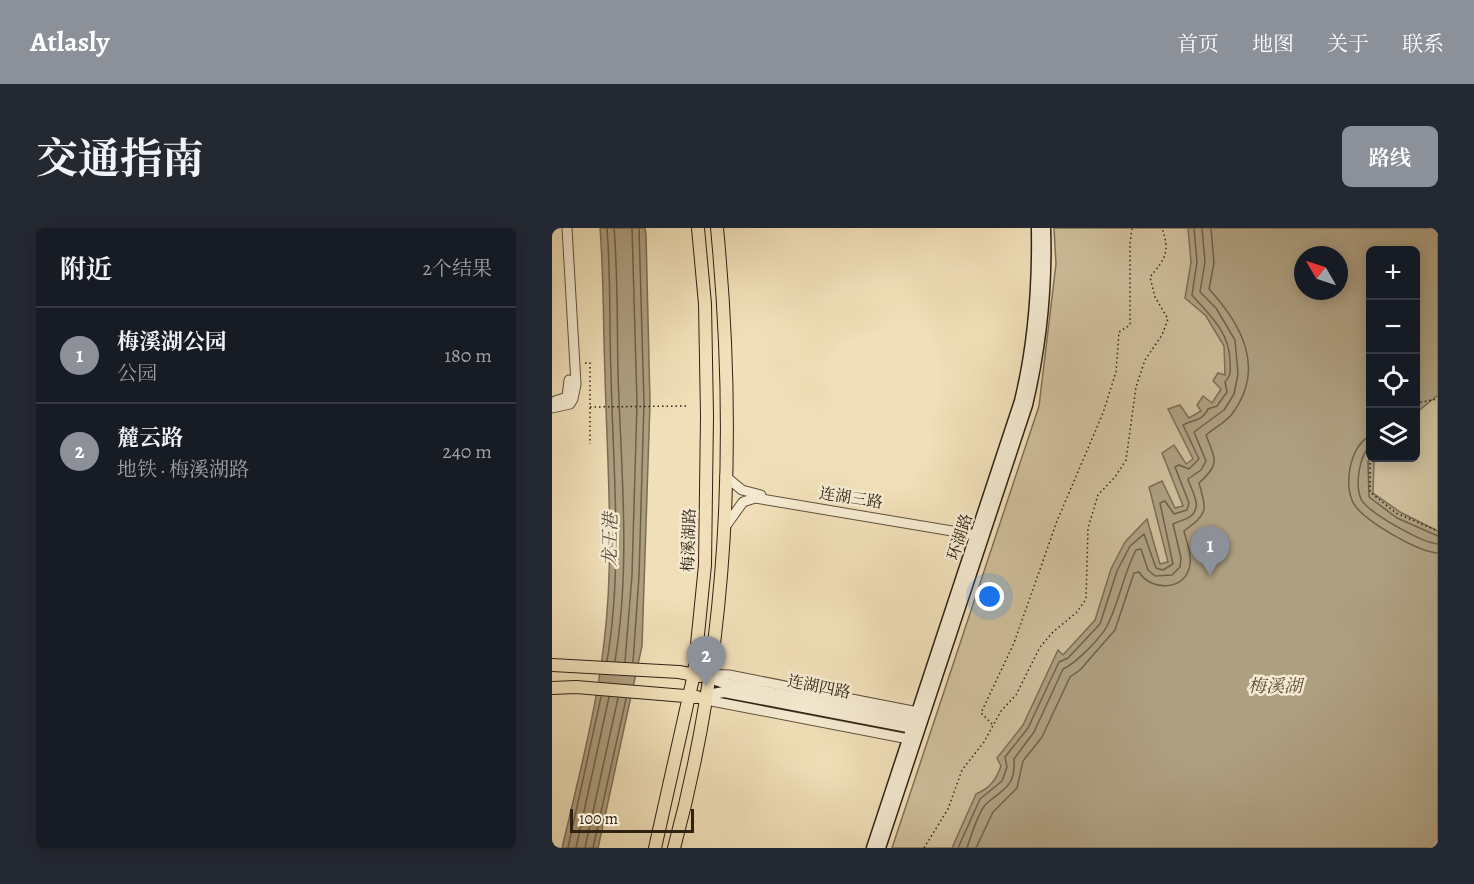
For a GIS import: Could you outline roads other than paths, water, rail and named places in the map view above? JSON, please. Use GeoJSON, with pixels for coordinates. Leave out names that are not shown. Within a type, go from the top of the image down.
{"type":"FeatureCollection","features":[{"type":"Feature","properties":{"kind":"main road","name":"梅溪湖路"},"geometry":{"type":"LineString","coordinates":[[655,848],[690,698],[705,565],[708,466],[705,304],[698,228]]}},
{"type":"Feature","properties":{"kind":"main road"},"geometry":{"type":"LineString","coordinates":[[674,848],[706,697],[720,612],[725,527],[725,476],[723,304],[717,228]]}},
{"type":"Feature","properties":{"kind":"main road","name":"环湖路"},"geometry":{"type":"LineString","coordinates":[[981,533],[1027,367],[1036,299],[1037,228]]}},
{"type":"Feature","properties":{"kind":"main road","name":"环湖路"},"geometry":{"type":"LineString","coordinates":[[872,848],[917,725],[981,533],[1027,405],[1037,359],[1043,302],[1045,228]]}},
{"type":"Feature","properties":{"kind":"main road"},"geometry":{"type":"LineString","coordinates":[[552,665],[581,665],[710,676]]}},
{"type":"Feature","properties":{"kind":"main road","name":"连湖四路"},"geometry":{"type":"LineString","coordinates":[[710,676],[917,725]]}},
{"type":"Feature","properties":{"kind":"main road"},"geometry":{"type":"LineString","coordinates":[[773,683],[786,695]]}},
{"type":"Feature","properties":{"kind":"main road"},"geometry":{"type":"LineString","coordinates":[[552,688],[576,687],[690,698],[706,697]]}},
{"type":"Feature","properties":{"kind":"main road","name":"连湖四路"},"geometry":{"type":"LineString","coordinates":[[706,697],[724,692],[917,725]]}},
{"type":"Feature","properties":{"kind":"main road"},"geometry":{"type":"LineString","coordinates":[[830,722],[843,714]]}},
{"type":"Feature","properties":{"kind":"main road","name":"环湖路"},"geometry":{"type":"LineString","coordinates":[[880,848],[917,725]]}},
{"type":"Feature","properties":{"kind":"street"},"geometry":{"type":"LineString","coordinates":[[557,404],[568,394],[569,377],[561,228]]}},
{"type":"Feature","properties":{"kind":"street"},"geometry":{"type":"LineString","coordinates":[[557,404],[572,402],[576,384],[567,228]]}},
{"type":"Feature","properties":{"kind":"street","name":"连湖三路"},"geometry":{"type":"LineString","coordinates":[[725,476],[738,487],[755,494],[981,533]]}},
{"type":"Feature","properties":{"kind":"street","name":"连湖三路"},"geometry":{"type":"LineString","coordinates":[[725,527],[743,502],[754,498],[981,533]]}},
{"type":"Feature","properties":{"kind":"street"},"geometry":{"type":"LineString","coordinates":[[710,676],[773,683],[917,725]]}},
{"type":"Feature","properties":{"kind":"street"},"geometry":{"type":"LineString","coordinates":[[706,697],[830,722],[917,725]]}},
{"type":"Feature","properties":{"kind":"water","name":"龙王港"},"geometry":{"type":"Polygon","coordinates":[[[600,228],[645,228],[646,235],[650,403],[642,646],[598,848],[562,848],[596,695],[607,609],[610,542],[600,228]]]}},
{"type":"Feature","properties":{"kind":"water","name":"梅溪湖"},"geometry":{"type":"Polygon","coordinates":[[[1188,228],[1438,228],[1438,395],[1420,410],[1420,246],[1366,246],[1366,462],[1374,462],[1373,493],[1400,512],[1438,531],[1438,848],[952,848],[976,794],[989,786],[997,775],[1001,766],[997,758],[1023,725],[1058,650],[1063,655],[1095,620],[1111,569],[1125,542],[1147,519],[1160,564],[1168,562],[1149,487],[1162,481],[1175,508],[1183,506],[1162,453],[1174,445],[1186,464],[1193,459],[1168,409],[1180,405],[1189,418],[1201,411],[1197,405],[1203,396],[1212,403],[1221,389],[1213,381],[1218,373],[1225,375],[1224,346],[1206,316],[1185,298],[1191,262],[1188,228]]]}},
{"type":"Feature","properties":{"kind":"place","name":"梅溪湖公园"},"geometry":{"type":"Point","coordinates":[1210,576]}},
{"type":"Feature","properties":{"kind":"place","name":"麓云路"},"geometry":{"type":"Point","coordinates":[706,686]}}]}
